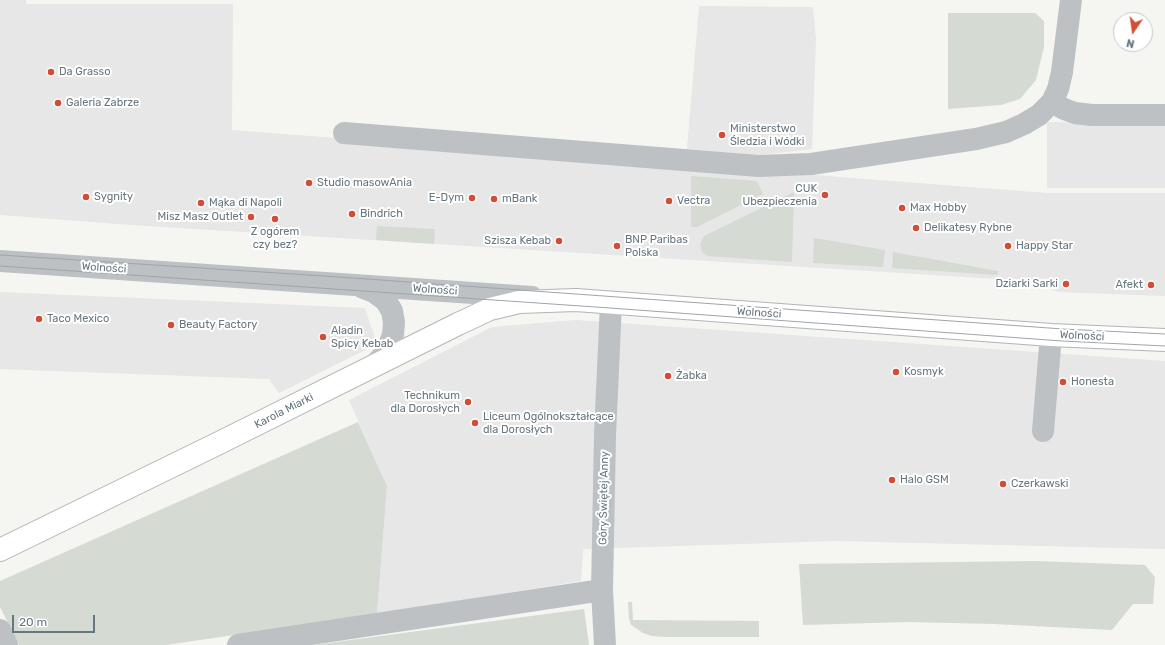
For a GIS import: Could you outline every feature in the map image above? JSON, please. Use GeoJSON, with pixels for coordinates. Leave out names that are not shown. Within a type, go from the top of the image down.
{"type":"FeatureCollection","features":[{"type":"Feature","properties":{"kind":"main road","name":"Wolności"},"geometry":{"type":"LineString","coordinates":[[576,300],[1051,334],[1165,340]]}},
{"type":"Feature","properties":{"kind":"main road","name":"Karola Miarki"},"geometry":{"type":"LineString","coordinates":[[0,550],[490,309],[519,302],[576,300]]}},
{"type":"Feature","properties":{"kind":"street"},"geometry":{"type":"LineString","coordinates":[[344,133],[759,166],[811,164],[984,138],[1006,132],[1024,124],[1039,115],[1052,102],[1058,89],[1062,72],[1071,0]]}},
{"type":"Feature","properties":{"kind":"street"},"geometry":{"type":"LineString","coordinates":[[1052,102],[1075,113],[1092,115],[1165,115]]}},
{"type":"Feature","properties":{"kind":"street","name":"Wolności"},"geometry":{"type":"LineString","coordinates":[[0,261],[576,300]]}},
{"type":"Feature","properties":{"kind":"street","name":"Wolności"},"geometry":{"type":"LineString","coordinates":[[352,284],[374,292],[386,301],[392,312],[394,322],[393,335],[388,348],[373,366]]}},
{"type":"Feature","properties":{"kind":"street","name":"Góry Świętej Anny"},"geometry":{"type":"LineString","coordinates":[[605,645],[602,590],[605,435],[611,303]]}},
{"type":"Feature","properties":{"kind":"street"},"geometry":{"type":"LineString","coordinates":[[1043,431],[1051,334]]}},
{"type":"Feature","properties":{"kind":"street"},"geometry":{"type":"LineString","coordinates":[[238,645],[602,590]]}},
{"type":"Feature","properties":{"kind":"street"},"geometry":{"type":"LineString","coordinates":[[0,630],[7,645]]}},
{"type":"Feature","properties":{"kind":"shaded area"},"geometry":{"type":"Polygon","coordinates":[[[0,0],[26,0],[26,4],[233,4],[232,130],[1047,193],[1165,193],[1165,296],[1059,292],[1029,281],[131,225],[0,215],[0,0]]]}},
{"type":"Feature","properties":{"kind":"shaded area"},"geometry":{"type":"Polygon","coordinates":[[[699,6],[813,7],[816,39],[812,149],[760,155],[687,149],[699,6]]]}},
{"type":"Feature","properties":{"kind":"shaded area"},"geometry":{"type":"Polygon","coordinates":[[[948,13],[1035,13],[1044,21],[1044,47],[1036,80],[1020,99],[1001,105],[948,109],[948,13]]]}},
{"type":"Feature","properties":{"kind":"shaded area"},"geometry":{"type":"Polygon","coordinates":[[[1047,122],[1165,123],[1165,188],[1047,188],[1047,122]]]}},
{"type":"Feature","properties":{"kind":"shaded area"},"geometry":{"type":"Polygon","coordinates":[[[691,176],[757,181],[763,194],[697,227],[691,227],[691,176]]]}},
{"type":"Feature","properties":{"kind":"shaded area"},"geometry":{"type":"Polygon","coordinates":[[[794,192],[792,262],[708,256],[702,252],[700,244],[704,236],[794,192]]]}},
{"type":"Feature","properties":{"kind":"shaded area"},"geometry":{"type":"Polygon","coordinates":[[[377,226],[435,229],[434,244],[376,240],[377,226]]]}},
{"type":"Feature","properties":{"kind":"shaded area"},"geometry":{"type":"Polygon","coordinates":[[[814,238],[885,250],[883,267],[813,263],[814,238]]]}},
{"type":"Feature","properties":{"kind":"shaded area"},"geometry":{"type":"Polygon","coordinates":[[[893,252],[998,271],[998,275],[892,268],[893,252]]]}},
{"type":"Feature","properties":{"kind":"shaded area"},"geometry":{"type":"Polygon","coordinates":[[[0,292],[365,308],[377,344],[279,393],[269,379],[0,369],[0,292]]]}},
{"type":"Feature","properties":{"kind":"shaded area"},"geometry":{"type":"Polygon","coordinates":[[[576,320],[1165,361],[1165,549],[836,541],[583,549],[581,581],[377,614],[387,486],[349,400],[492,327],[576,320]]]}},
{"type":"Feature","properties":{"kind":"shaded area"},"geometry":{"type":"Polygon","coordinates":[[[358,422],[387,486],[377,614],[166,645],[19,645],[0,607],[0,581],[358,422]]]}},
{"type":"Feature","properties":{"kind":"shaded area"},"geometry":{"type":"Polygon","coordinates":[[[1035,561],[1145,565],[1155,577],[1153,604],[1133,604],[1112,630],[994,624],[908,622],[803,625],[799,564],[1035,561]]]}},
{"type":"Feature","properties":{"kind":"shaded area"},"geometry":{"type":"Polygon","coordinates":[[[628,602],[632,602],[633,620],[759,621],[759,637],[652,636],[643,633],[631,625],[628,602]]]}},
{"type":"Feature","properties":{"kind":"shaded area"},"geometry":{"type":"Polygon","coordinates":[[[584,609],[589,645],[313,645],[584,609]]]}},
{"type":"Feature","properties":{"kind":"tram line"},"geometry":{"type":"LineString","coordinates":[[0,255],[339,277],[1063,329],[1165,334]]}},
{"type":"Feature","properties":{"kind":"tram line"},"geometry":{"type":"LineString","coordinates":[[0,266],[1062,341],[1165,346]]}},
{"type":"Feature","properties":{"kind":"place","name":"Da Grasso"},"geometry":{"type":"Point","coordinates":[51,72]}},
{"type":"Feature","properties":{"kind":"place","name":"Galeria Zabrze"},"geometry":{"type":"Point","coordinates":[58,103]}},
{"type":"Feature","properties":{"kind":"place","name":"Ministerstwo Śledzia i Wódki"},"geometry":{"type":"Point","coordinates":[722,135]}},
{"type":"Feature","properties":{"kind":"place","name":"Studio masowAnia"},"geometry":{"type":"Point","coordinates":[309,183]}},
{"type":"Feature","properties":{"kind":"place","name":"CUK Ubezpieczenia"},"geometry":{"type":"Point","coordinates":[825,195]}},
{"type":"Feature","properties":{"kind":"place","name":"Sygnity"},"geometry":{"type":"Point","coordinates":[86,197]}},
{"type":"Feature","properties":{"kind":"place","name":"E-Dym"},"geometry":{"type":"Point","coordinates":[472,198]}},
{"type":"Feature","properties":{"kind":"place","name":"mBank"},"geometry":{"type":"Point","coordinates":[494,199]}},
{"type":"Feature","properties":{"kind":"place","name":"Vectra"},"geometry":{"type":"Point","coordinates":[669,201]}},
{"type":"Feature","properties":{"kind":"place","name":"Mąka di Napoli"},"geometry":{"type":"Point","coordinates":[201,203]}},
{"type":"Feature","properties":{"kind":"place","name":"Max Hobby"},"geometry":{"type":"Point","coordinates":[902,208]}},
{"type":"Feature","properties":{"kind":"place","name":"Bindrich"},"geometry":{"type":"Point","coordinates":[352,214]}},
{"type":"Feature","properties":{"kind":"place","name":"Misz Masz Outlet"},"geometry":{"type":"Point","coordinates":[251,217]}},
{"type":"Feature","properties":{"kind":"place","name":"Z ogórem czy bez?"},"geometry":{"type":"Point","coordinates":[275,219]}},
{"type":"Feature","properties":{"kind":"place","name":"Delikatesy Rybne"},"geometry":{"type":"Point","coordinates":[916,228]}},
{"type":"Feature","properties":{"kind":"place","name":"Szisza Kebab"},"geometry":{"type":"Point","coordinates":[559,241]}},
{"type":"Feature","properties":{"kind":"place","name":"BNP Paribas Polska"},"geometry":{"type":"Point","coordinates":[617,246]}},
{"type":"Feature","properties":{"kind":"place","name":"Happy Star"},"geometry":{"type":"Point","coordinates":[1008,246]}},
{"type":"Feature","properties":{"kind":"place","name":"Dziarki Sarki"},"geometry":{"type":"Point","coordinates":[1066,284]}},
{"type":"Feature","properties":{"kind":"place","name":"Afekt"},"geometry":{"type":"Point","coordinates":[1151,285]}},
{"type":"Feature","properties":{"kind":"place","name":"Taco Mexico"},"geometry":{"type":"Point","coordinates":[39,319]}},
{"type":"Feature","properties":{"kind":"place","name":"Beauty Factory"},"geometry":{"type":"Point","coordinates":[171,325]}},
{"type":"Feature","properties":{"kind":"place","name":"Aladin Spicy Kebab"},"geometry":{"type":"Point","coordinates":[323,337]}},
{"type":"Feature","properties":{"kind":"place","name":"Kosmyk"},"geometry":{"type":"Point","coordinates":[896,372]}},
{"type":"Feature","properties":{"kind":"place","name":"Żabka"},"geometry":{"type":"Point","coordinates":[668,376]}},
{"type":"Feature","properties":{"kind":"place","name":"Honesta"},"geometry":{"type":"Point","coordinates":[1063,382]}},
{"type":"Feature","properties":{"kind":"place","name":"Technikum dla Dorosłych"},"geometry":{"type":"Point","coordinates":[468,402]}},
{"type":"Feature","properties":{"kind":"place","name":"Liceum Ogólnokształcące dla Dorosłych"},"geometry":{"type":"Point","coordinates":[475,423]}},
{"type":"Feature","properties":{"kind":"place","name":"Halo GSM"},"geometry":{"type":"Point","coordinates":[892,480]}},
{"type":"Feature","properties":{"kind":"place","name":"Czerkawski"},"geometry":{"type":"Point","coordinates":[1003,484]}}]}
